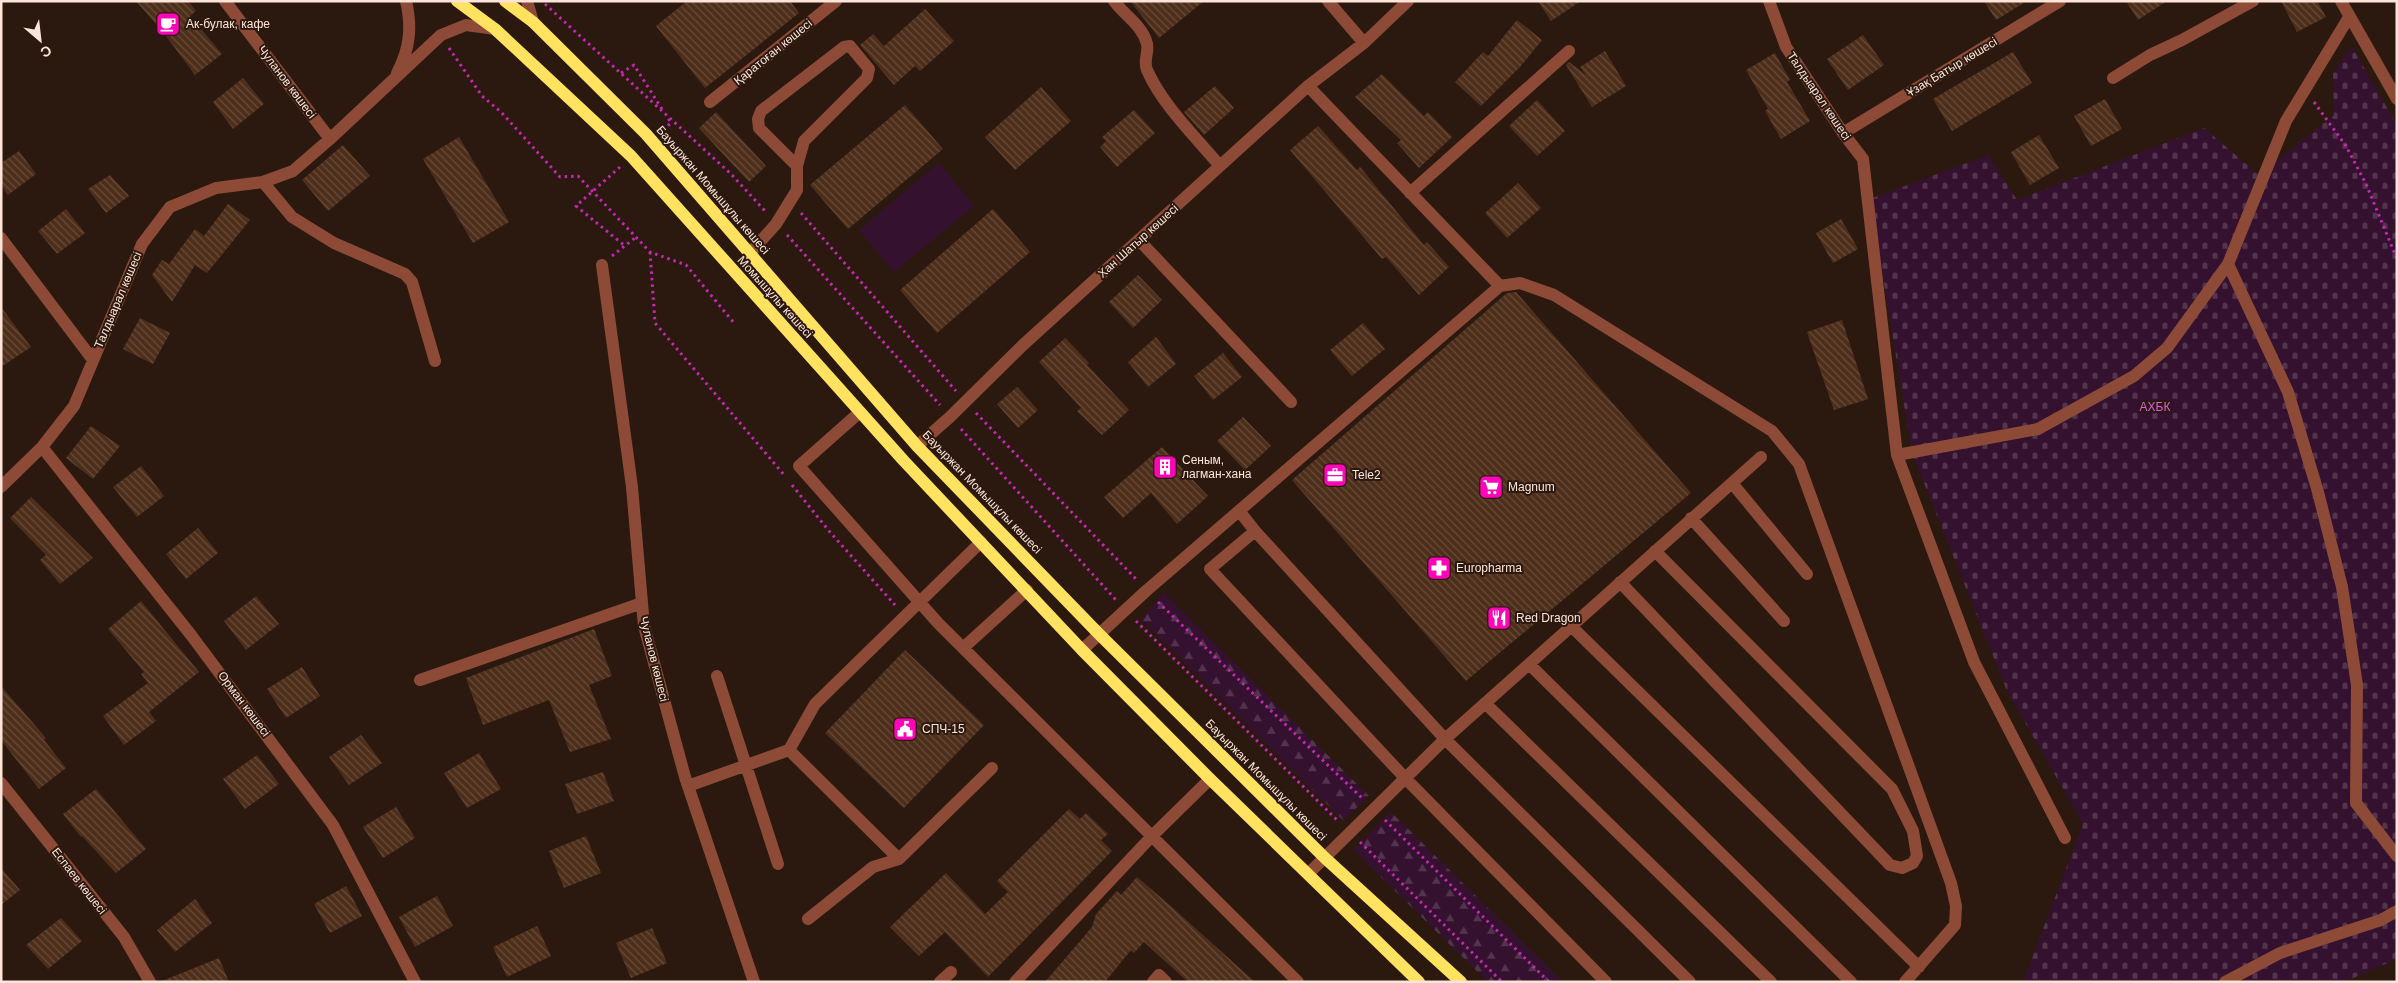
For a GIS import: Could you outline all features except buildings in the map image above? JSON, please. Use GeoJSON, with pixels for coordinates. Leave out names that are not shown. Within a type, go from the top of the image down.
{"type":"FeatureCollection","features":[{"type":"Feature","properties":{"kind":"main road","name":"Момышұлы көшесі"},"geometry":{"type":"LineString","coordinates":[[457,1],[495,29],[631,156],[860,412],[1027,590]]}},
{"type":"Feature","properties":{"kind":"main road","name":"Бауыржан Момышұлы көшесі"},"geometry":{"type":"LineString","coordinates":[[505,1],[533,22],[646,134],[917,446],[1099,634],[1325,858],[1461,982]]}},
{"type":"Feature","properties":{"kind":"main road"},"geometry":{"type":"LineString","coordinates":[[1027,590],[1082,650],[1210,779],[1309,873],[1419,982]]}},
{"type":"Feature","properties":{"kind":"street","name":"Чуланов көшесі"},"geometry":{"type":"LineString","coordinates":[[225,1],[330,140]]}},
{"type":"Feature","properties":{"kind":"street"},"geometry":{"type":"LineString","coordinates":[[394,79],[403,62],[409,43],[410,30],[406,1]]}},
{"type":"Feature","properties":{"kind":"street"},"geometry":{"type":"LineString","coordinates":[[527,1],[533,22]]}},
{"type":"Feature","properties":{"kind":"street","name":"Қаратоған көшесі"},"geometry":{"type":"LineString","coordinates":[[710,102],[836,1]]}},
{"type":"Feature","properties":{"kind":"street"},"geometry":{"type":"LineString","coordinates":[[1114,1],[1142,32],[1148,46],[1145,56],[1146,69],[1169,105],[1220,166]]}},
{"type":"Feature","properties":{"kind":"street"},"geometry":{"type":"LineString","coordinates":[[1328,1],[1364,43]]}},
{"type":"Feature","properties":{"kind":"street","name":"Хан Шатыр көшесі"},"geometry":{"type":"LineString","coordinates":[[917,446],[950,417],[1023,345],[1308,86],[1364,43],[1408,1]]}},
{"type":"Feature","properties":{"kind":"street","name":"Талдыарал көшесі"},"geometry":{"type":"LineString","coordinates":[[1770,1],[1786,47],[1863,159],[1897,455]]}},
{"type":"Feature","properties":{"kind":"street","name":"Ұзақ Батыр көшесі"},"geometry":{"type":"LineString","coordinates":[[1843,132],[2060,1]]}},
{"type":"Feature","properties":{"kind":"street"},"geometry":{"type":"LineString","coordinates":[[2113,78],[2150,55],[2182,40],[2253,1]]}},
{"type":"Feature","properties":{"kind":"street"},"geometry":{"type":"LineString","coordinates":[[2341,1],[2397,99]]}},
{"type":"Feature","properties":{"kind":"street"},"geometry":{"type":"LineString","coordinates":[[2065,838],[1974,662],[1897,455],[2038,429],[2101,396],[2134,376],[2167,348],[2228,264],[2286,121],[2349,17]]}},
{"type":"Feature","properties":{"kind":"street","name":"Талдыарал көшесі"},"geometry":{"type":"LineString","coordinates":[[1,487],[42,447],[74,406],[142,244],[170,207],[216,188],[263,182],[293,171],[330,140],[441,35],[466,25],[495,29]]}},
{"type":"Feature","properties":{"kind":"street"},"geometry":{"type":"LineString","coordinates":[[750,253],[776,224],[797,190],[797,166],[804,141],[867,78],[869,69],[850,46],[844,47],[761,112],[758,119],[759,128],[797,166]]}},
{"type":"Feature","properties":{"kind":"street"},"geometry":{"type":"LineString","coordinates":[[1410,193],[1569,51]]}},
{"type":"Feature","properties":{"kind":"street"},"geometry":{"type":"LineString","coordinates":[[1308,86],[1500,286]]}},
{"type":"Feature","properties":{"kind":"street"},"geometry":{"type":"LineString","coordinates":[[263,182],[292,217],[334,244],[404,274],[412,282],[435,361]]}},
{"type":"Feature","properties":{"kind":"street"},"geometry":{"type":"LineString","coordinates":[[1,238],[93,360]]}},
{"type":"Feature","properties":{"kind":"street"},"geometry":{"type":"LineString","coordinates":[[1139,240],[1291,402]]}},
{"type":"Feature","properties":{"kind":"street"},"geometry":{"type":"LineString","coordinates":[[2228,264],[2288,392],[2318,492],[2342,587],[2358,685],[2356,802],[2397,856]]}},
{"type":"Feature","properties":{"kind":"street","name":"Чуланов көшесі"},"geometry":{"type":"LineString","coordinates":[[602,265],[632,487],[644,626],[688,786],[754,982]]}},
{"type":"Feature","properties":{"kind":"street"},"geometry":{"type":"LineString","coordinates":[[1082,650],[1146,591],[1240,512],[1500,286],[1520,283],[1554,295],[1772,430],[1799,464],[1951,883],[1956,906],[1955,925],[1905,982]]}},
{"type":"Feature","properties":{"kind":"street"},"geometry":{"type":"LineString","coordinates":[[860,412],[799,466],[963,648],[1294,980]]}},
{"type":"Feature","properties":{"kind":"street","name":"Орман көшесі"},"geometry":{"type":"LineString","coordinates":[[42,447],[202,649],[333,825],[415,982]]}},
{"type":"Feature","properties":{"kind":"street"},"geometry":{"type":"LineString","coordinates":[[1309,873],[1351,834],[1445,739],[1761,456]]}},
{"type":"Feature","properties":{"kind":"street"},"geometry":{"type":"LineString","coordinates":[[1732,483],[1807,574]]}},
{"type":"Feature","properties":{"kind":"street"},"geometry":{"type":"LineString","coordinates":[[1240,512],[1255,531],[1445,739],[1690,982]]}},
{"type":"Feature","properties":{"kind":"street"},"geometry":{"type":"LineString","coordinates":[[1691,518],[1784,621]]}},
{"type":"Feature","properties":{"kind":"street"},"geometry":{"type":"LineString","coordinates":[[1210,568],[1255,531]]}},
{"type":"Feature","properties":{"kind":"street"},"geometry":{"type":"LineString","coordinates":[[688,786],[790,750],[815,704],[981,542]]}},
{"type":"Feature","properties":{"kind":"street"},"geometry":{"type":"LineString","coordinates":[[1620,582],[1890,864],[1902,868],[1913,863],[1917,856],[1913,831],[1892,789],[1656,550]]}},
{"type":"Feature","properties":{"kind":"street"},"geometry":{"type":"LineString","coordinates":[[1194,551],[1406,779],[1606,982]]}},
{"type":"Feature","properties":{"kind":"street"},"geometry":{"type":"LineString","coordinates":[[963,648],[1027,590]]}},
{"type":"Feature","properties":{"kind":"street"},"geometry":{"type":"LineString","coordinates":[[420,680],[642,603]]}},
{"type":"Feature","properties":{"kind":"street"},"geometry":{"type":"LineString","coordinates":[[1572,626],[1919,967]]}},
{"type":"Feature","properties":{"kind":"street"},"geometry":{"type":"LineString","coordinates":[[1529,664],[1851,982]]}},
{"type":"Feature","properties":{"kind":"street"},"geometry":{"type":"LineString","coordinates":[[717,676],[778,864]]}},
{"type":"Feature","properties":{"kind":"street"},"geometry":{"type":"LineString","coordinates":[[1486,703],[1771,982]]}},
{"type":"Feature","properties":{"kind":"street"},"geometry":{"type":"LineString","coordinates":[[790,750],[899,859]]}},
{"type":"Feature","properties":{"kind":"street"},"geometry":{"type":"LineString","coordinates":[[808,919],[873,867],[899,859],[992,768]]}},
{"type":"Feature","properties":{"kind":"street"},"geometry":{"type":"LineString","coordinates":[[1016,982],[1152,836],[1210,779]]}},
{"type":"Feature","properties":{"kind":"street","name":"Еспаев көшесі"},"geometry":{"type":"LineString","coordinates":[[1,783],[124,937],[150,982]]}},
{"type":"Feature","properties":{"kind":"street"},"geometry":{"type":"LineString","coordinates":[[2226,982],[2280,953],[2381,920],[2397,912]]}},
{"type":"Feature","properties":{"kind":"street"},"geometry":{"type":"LineString","coordinates":[[940,982],[951,972]]}},
{"type":"Feature","properties":{"kind":"street"},"geometry":{"type":"LineString","coordinates":[[1153,982],[1159,975],[1166,982]]}},
{"type":"Feature","properties":{"kind":"path"},"geometry":{"type":"LineString","coordinates":[[543,1],[731,174],[1125,611],[1502,982]]}},
{"type":"Feature","properties":{"kind":"path"},"geometry":{"type":"LineString","coordinates":[[445,41],[482,96],[501,112],[560,177],[578,176],[650,252],[686,265],[734,323]]}},
{"type":"Feature","properties":{"kind":"path"},"geometry":{"type":"LineString","coordinates":[[621,73],[634,65],[671,123]]}},
{"type":"Feature","properties":{"kind":"path"},"geometry":{"type":"LineString","coordinates":[[2305,90],[2346,146],[2366,184],[2397,259]]}},
{"type":"Feature","properties":{"kind":"path"},"geometry":{"type":"LineString","coordinates":[[576,206],[625,246]]}},
{"type":"Feature","properties":{"kind":"path"},"geometry":{"type":"LineString","coordinates":[[799,211],[965,402],[1146,591],[1374,810],[1549,982]]}},
{"type":"Feature","properties":{"kind":"path"},"geometry":{"type":"LineString","coordinates":[[602,265],[636,237]]}},
{"type":"Feature","properties":{"kind":"green space","name":"АХБК"},"geometry":{"type":"Polygon","coordinates":[[[2352,47],[2397,125],[2397,959],[2344,982],[2023,982],[2083,824],[2007,691],[1912,453],[1870,199],[1988,155],[2017,200],[2204,128],[2259,175],[2334,115],[2333,72],[2352,47]]]}},
{"type":"Feature","properties":{"kind":"green space"},"geometry":{"type":"Polygon","coordinates":[[[939,163],[974,206],[894,272],[859,230],[939,163]]]}},
{"type":"Feature","properties":{"kind":"green space"},"geometry":{"type":"Polygon","coordinates":[[[1164,593],[1369,796],[1343,820],[1141,619],[1164,593]]]}},
{"type":"Feature","properties":{"kind":"green space"},"geometry":{"type":"Polygon","coordinates":[[[1391,812],[1563,982],[1488,982],[1353,850],[1391,812]]]}},
{"type":"Feature","properties":{"kind":"place","name":"Ак-булак, кафе"},"geometry":{"type":"Point","coordinates":[168,24]}},
{"type":"Feature","properties":{"kind":"place","name":"Сеным, лагман-хана"},"geometry":{"type":"Point","coordinates":[1165,467]}},
{"type":"Feature","properties":{"kind":"place","name":"Tele2"},"geometry":{"type":"Point","coordinates":[1335,475]}},
{"type":"Feature","properties":{"kind":"place","name":"Magnum"},"geometry":{"type":"Point","coordinates":[1491,487]}},
{"type":"Feature","properties":{"kind":"place","name":"Europharma"},"geometry":{"type":"Point","coordinates":[1439,568]}},
{"type":"Feature","properties":{"kind":"place","name":"Red Dragon"},"geometry":{"type":"Point","coordinates":[1499,618]}},
{"type":"Feature","properties":{"kind":"place","name":"СПЧ-15"},"geometry":{"type":"Point","coordinates":[905,729]}}]}
